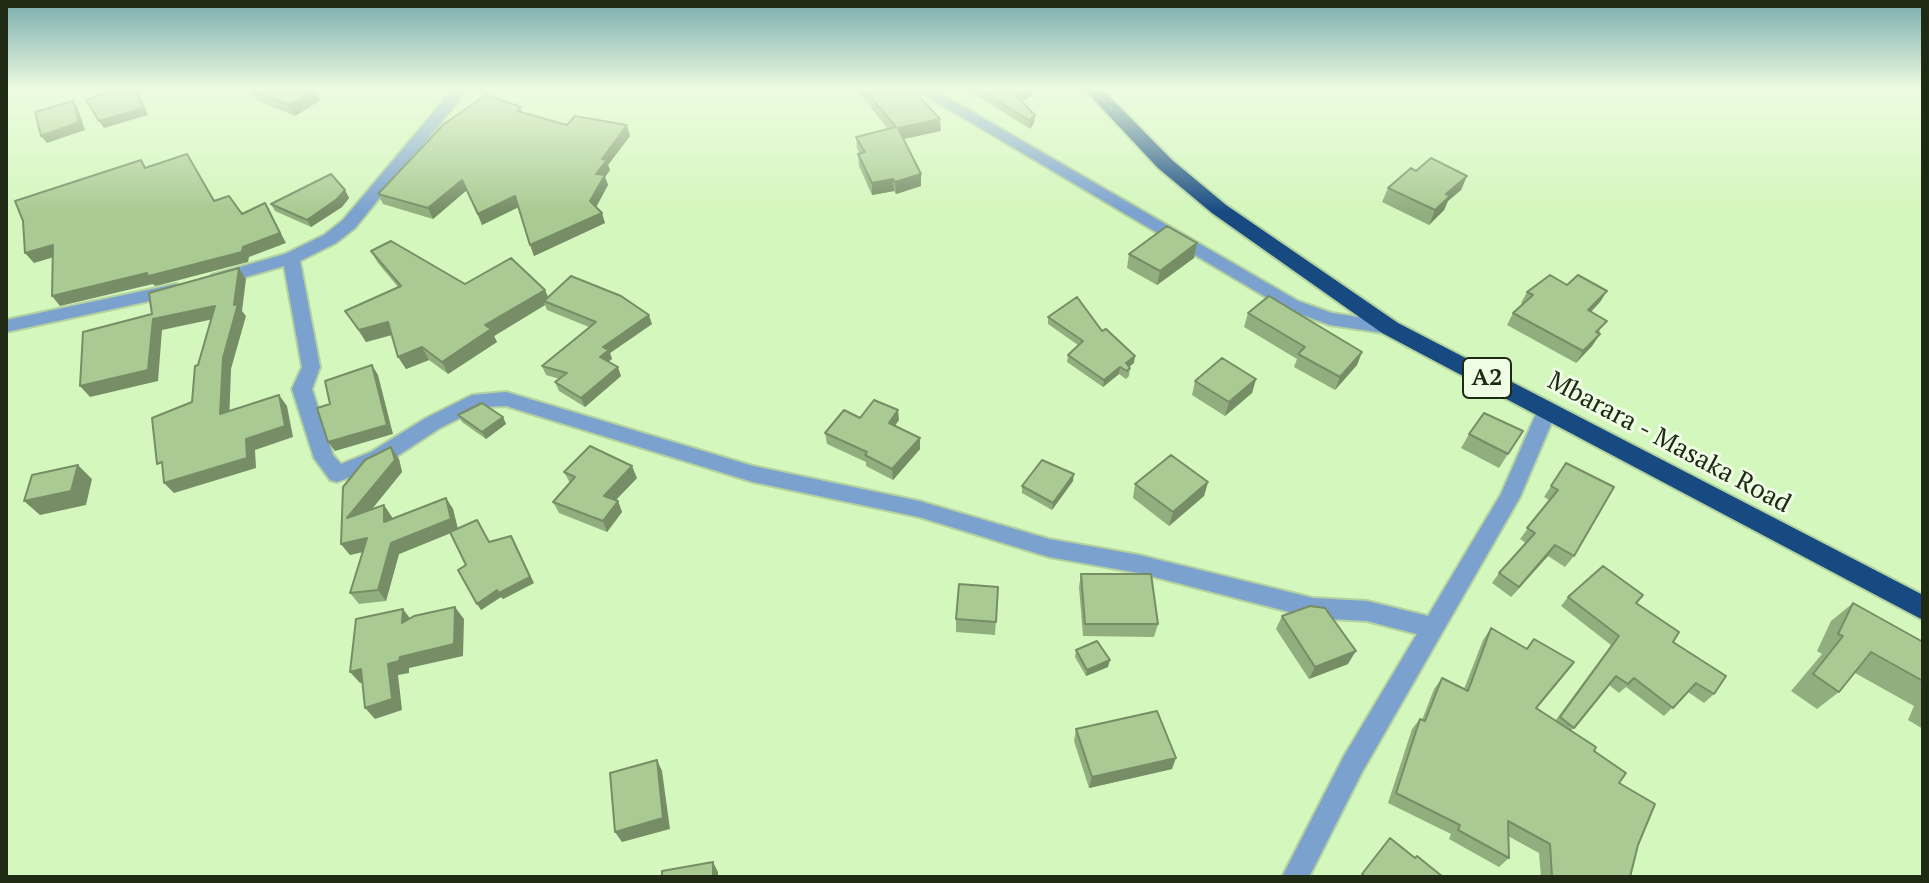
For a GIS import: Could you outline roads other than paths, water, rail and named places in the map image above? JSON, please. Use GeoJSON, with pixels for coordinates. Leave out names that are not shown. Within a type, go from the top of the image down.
{"type":"FeatureCollection","features":[{"type":"Feature","properties":{"kind":"highway","name":"Mbarara - Masaka Road"},"geometry":{"type":"LineString","coordinates":[[1131,129],[1165,164],[1219,209],[1390,328],[1923,608]]}},
{"type":"Feature","properties":{"kind":"street"},"geometry":{"type":"LineString","coordinates":[[6,326],[197,285],[291,258],[330,239],[349,224],[428,129]]}},
{"type":"Feature","properties":{"kind":"street"},"geometry":{"type":"LineString","coordinates":[[991,129],[1292,305],[1330,319],[1390,328]]}},
{"type":"Feature","properties":{"kind":"street"},"geometry":{"type":"LineString","coordinates":[[291,258],[311,367],[302,389],[324,458],[337,474],[378,458],[433,423],[479,400],[506,399],[753,474],[919,509],[1049,548],[1139,564],[1313,608],[1367,611],[1431,627]]}},
{"type":"Feature","properties":{"kind":"street"},"geometry":{"type":"LineString","coordinates":[[1295,877],[1353,764],[1510,497],[1547,410]]}}]}
